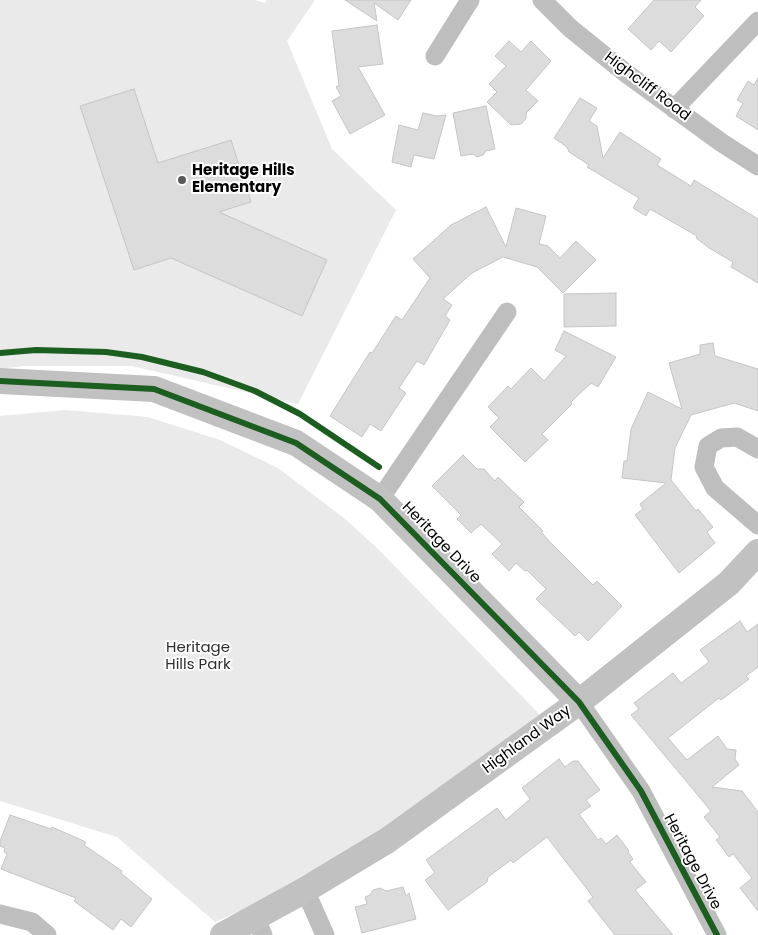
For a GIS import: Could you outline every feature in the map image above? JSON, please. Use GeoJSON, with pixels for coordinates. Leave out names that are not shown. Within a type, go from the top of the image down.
{"type":"FeatureCollection","features":[{"type":"Feature","properties":{"kind":"street"},"geometry":{"type":"LineString","coordinates":[[435,56],[470,0]]}},
{"type":"Feature","properties":{"kind":"street","name":"Highcliff Road"},"geometry":{"type":"LineString","coordinates":[[542,0],[570,28],[674,109],[758,166]]}},
{"type":"Feature","properties":{"kind":"street"},"geometry":{"type":"LineString","coordinates":[[674,109],[758,21]]}},
{"type":"Feature","properties":{"kind":"street","name":"Heritage Drive"},"geometry":{"type":"LineString","coordinates":[[380,499],[507,312]]}},
{"type":"Feature","properties":{"kind":"street","name":"Heritage Drive"},"geometry":{"type":"LineString","coordinates":[[0,381],[154,389],[296,443],[380,499],[579,702],[641,791],[717,935]]}},
{"type":"Feature","properties":{"kind":"street"},"geometry":{"type":"LineString","coordinates":[[758,449],[737,437],[720,438],[708,446],[704,467],[715,488],[758,525]]}},
{"type":"Feature","properties":{"kind":"street","name":"Highland Way"},"geometry":{"type":"LineString","coordinates":[[223,935],[259,926],[305,890],[388,840],[579,702],[729,583],[758,552]]}},
{"type":"Feature","properties":{"kind":"street"},"geometry":{"type":"LineString","coordinates":[[305,890],[325,935]]}},
{"type":"Feature","properties":{"kind":"street"},"geometry":{"type":"LineString","coordinates":[[0,914],[32,922],[47,935]]}},
{"type":"Feature","properties":{"kind":"green space","name":"Heritage Hills Elementary"},"geometry":{"type":"Polygon","coordinates":[[[0,0],[255,0],[265,3],[267,0],[315,0],[287,41],[332,149],[396,210],[298,404],[132,366],[23,366],[0,369],[0,0]]]}},
{"type":"Feature","properties":{"kind":"green space","name":"Heritage Hills Park"},"geometry":{"type":"Polygon","coordinates":[[[66,410],[148,417],[220,440],[278,468],[344,518],[377,548],[542,717],[317,877],[215,922],[117,837],[0,801],[0,416],[66,410]]]}},
{"type":"Feature","properties":{"kind":"building"},"geometry":{"type":"Polygon","coordinates":[[[345,0],[411,0],[398,20],[374,3],[377,21],[345,0]]]}},
{"type":"Feature","properties":{"kind":"building"},"geometry":{"type":"Polygon","coordinates":[[[654,0],[701,0],[695,7],[704,16],[671,52],[659,41],[651,50],[628,29],[654,0]]]}},
{"type":"Feature","properties":{"kind":"building"},"geometry":{"type":"Polygon","coordinates":[[[377,25],[383,64],[358,67],[385,115],[350,134],[332,101],[341,96],[336,87],[339,85],[332,31],[377,25]]]}},
{"type":"Feature","properties":{"kind":"building"},"geometry":{"type":"Polygon","coordinates":[[[509,41],[521,52],[531,41],[551,61],[526,90],[538,101],[526,113],[526,119],[521,124],[511,125],[487,102],[497,92],[489,84],[506,66],[495,56],[509,41]]]}},
{"type":"Feature","properties":{"kind":"building"},"geometry":{"type":"Polygon","coordinates":[[[758,78],[758,130],[736,116],[743,103],[737,100],[748,81],[754,85],[758,78]]]}},
{"type":"Feature","properties":{"kind":"building","name":"Heritage Hills Elementary"},"geometry":{"type":"Polygon","coordinates":[[[134,89],[158,163],[231,140],[251,202],[219,212],[327,260],[302,316],[171,258],[134,270],[80,106],[134,89]]]}},
{"type":"Feature","properties":{"kind":"building"},"geometry":{"type":"Polygon","coordinates":[[[580,98],[597,108],[589,121],[597,126],[603,158],[620,132],[661,159],[657,165],[691,186],[694,180],[758,219],[758,283],[731,267],[733,262],[709,248],[696,238],[697,236],[650,209],[646,216],[633,208],[639,198],[587,167],[589,165],[569,152],[567,147],[554,138],[580,98]]]}},
{"type":"Feature","properties":{"kind":"building"},"geometry":{"type":"Polygon","coordinates":[[[486,106],[495,149],[486,151],[483,155],[477,157],[473,154],[461,156],[453,113],[486,106]]]}},
{"type":"Feature","properties":{"kind":"building"},"geometry":{"type":"Polygon","coordinates":[[[423,113],[437,116],[446,115],[434,159],[414,155],[411,167],[392,162],[399,125],[418,130],[423,113]]]}},
{"type":"Feature","properties":{"kind":"building"},"geometry":{"type":"Polygon","coordinates":[[[486,207],[506,247],[516,208],[546,216],[539,244],[548,246],[560,258],[576,241],[596,260],[563,293],[537,267],[503,257],[472,273],[443,299],[452,305],[445,316],[450,320],[424,365],[417,361],[399,388],[406,393],[381,431],[370,424],[362,437],[330,416],[370,352],[372,353],[396,316],[402,320],[430,278],[413,259],[451,225],[486,207]]]}},
{"type":"Feature","properties":{"kind":"building"},"geometry":{"type":"Polygon","coordinates":[[[616,293],[616,326],[564,327],[564,294],[616,293]]]}},
{"type":"Feature","properties":{"kind":"building"},"geometry":{"type":"Polygon","coordinates":[[[564,331],[616,357],[598,387],[591,383],[571,402],[572,404],[542,434],[548,440],[525,462],[490,427],[499,418],[488,407],[508,386],[511,389],[531,368],[544,381],[566,356],[555,350],[564,331]]]}},
{"type":"Feature","properties":{"kind":"building"},"geometry":{"type":"Polygon","coordinates":[[[713,343],[715,356],[758,369],[758,411],[734,403],[691,415],[675,448],[671,480],[696,511],[698,509],[713,527],[707,532],[715,543],[679,573],[635,515],[643,509],[640,504],[666,483],[622,478],[624,461],[627,461],[631,429],[648,392],[682,409],[669,363],[700,354],[700,345],[713,343]]]}},
{"type":"Feature","properties":{"kind":"building"},"geometry":{"type":"Polygon","coordinates":[[[463,455],[477,469],[484,469],[495,481],[498,477],[524,502],[519,507],[543,531],[541,532],[552,544],[593,585],[597,581],[622,606],[588,641],[579,632],[575,636],[536,599],[546,589],[527,570],[525,571],[516,563],[509,571],[492,554],[502,544],[481,524],[471,533],[457,519],[461,515],[432,486],[463,455]]]}},
{"type":"Feature","properties":{"kind":"building"},"geometry":{"type":"Polygon","coordinates":[[[740,621],[747,632],[758,624],[758,667],[746,676],[749,679],[721,700],[719,698],[668,738],[687,760],[718,736],[727,749],[736,750],[735,759],[739,765],[712,787],[742,791],[758,812],[758,911],[740,888],[752,878],[733,854],[729,857],[716,840],[720,837],[704,817],[711,811],[631,715],[639,709],[634,703],[673,673],[681,683],[709,662],[700,650],[740,621]]]}},
{"type":"Feature","properties":{"kind":"building"},"geometry":{"type":"Polygon","coordinates":[[[559,759],[565,767],[573,761],[578,761],[600,790],[586,800],[591,806],[579,814],[598,840],[601,838],[606,844],[617,835],[633,859],[630,862],[646,882],[635,890],[673,935],[615,935],[588,901],[593,897],[547,837],[513,863],[511,860],[488,877],[487,882],[448,910],[425,880],[435,873],[426,860],[497,808],[506,820],[530,799],[522,788],[559,759]]]}},
{"type":"Feature","properties":{"kind":"building"},"geometry":{"type":"Polygon","coordinates":[[[10,815],[51,829],[52,827],[86,842],[84,845],[122,871],[121,873],[152,899],[131,927],[121,919],[113,930],[74,901],[76,898],[1,869],[7,854],[4,852],[5,848],[0,846],[0,841],[10,815]]]}},
{"type":"Feature","properties":{"kind":"building"},"geometry":{"type":"Polygon","coordinates":[[[403,887],[406,896],[409,893],[416,919],[362,933],[355,907],[367,904],[365,897],[370,895],[373,890],[380,888],[386,891],[403,887]]]}},
{"type":"Feature","properties":{"kind":"cycle path"},"geometry":{"type":"LineString","coordinates":[[0,353],[36,350],[106,352],[142,357],[203,372],[255,391],[300,414],[379,467]]}},
{"type":"Feature","properties":{"kind":"cycle path"},"geometry":{"type":"LineString","coordinates":[[0,381],[154,389],[296,443],[380,499],[579,702],[641,791],[717,935]]}},
{"type":"Feature","properties":{"kind":"place","name":"Heritage Hills Elementary"},"geometry":{"type":"Point","coordinates":[182,180]}}]}
